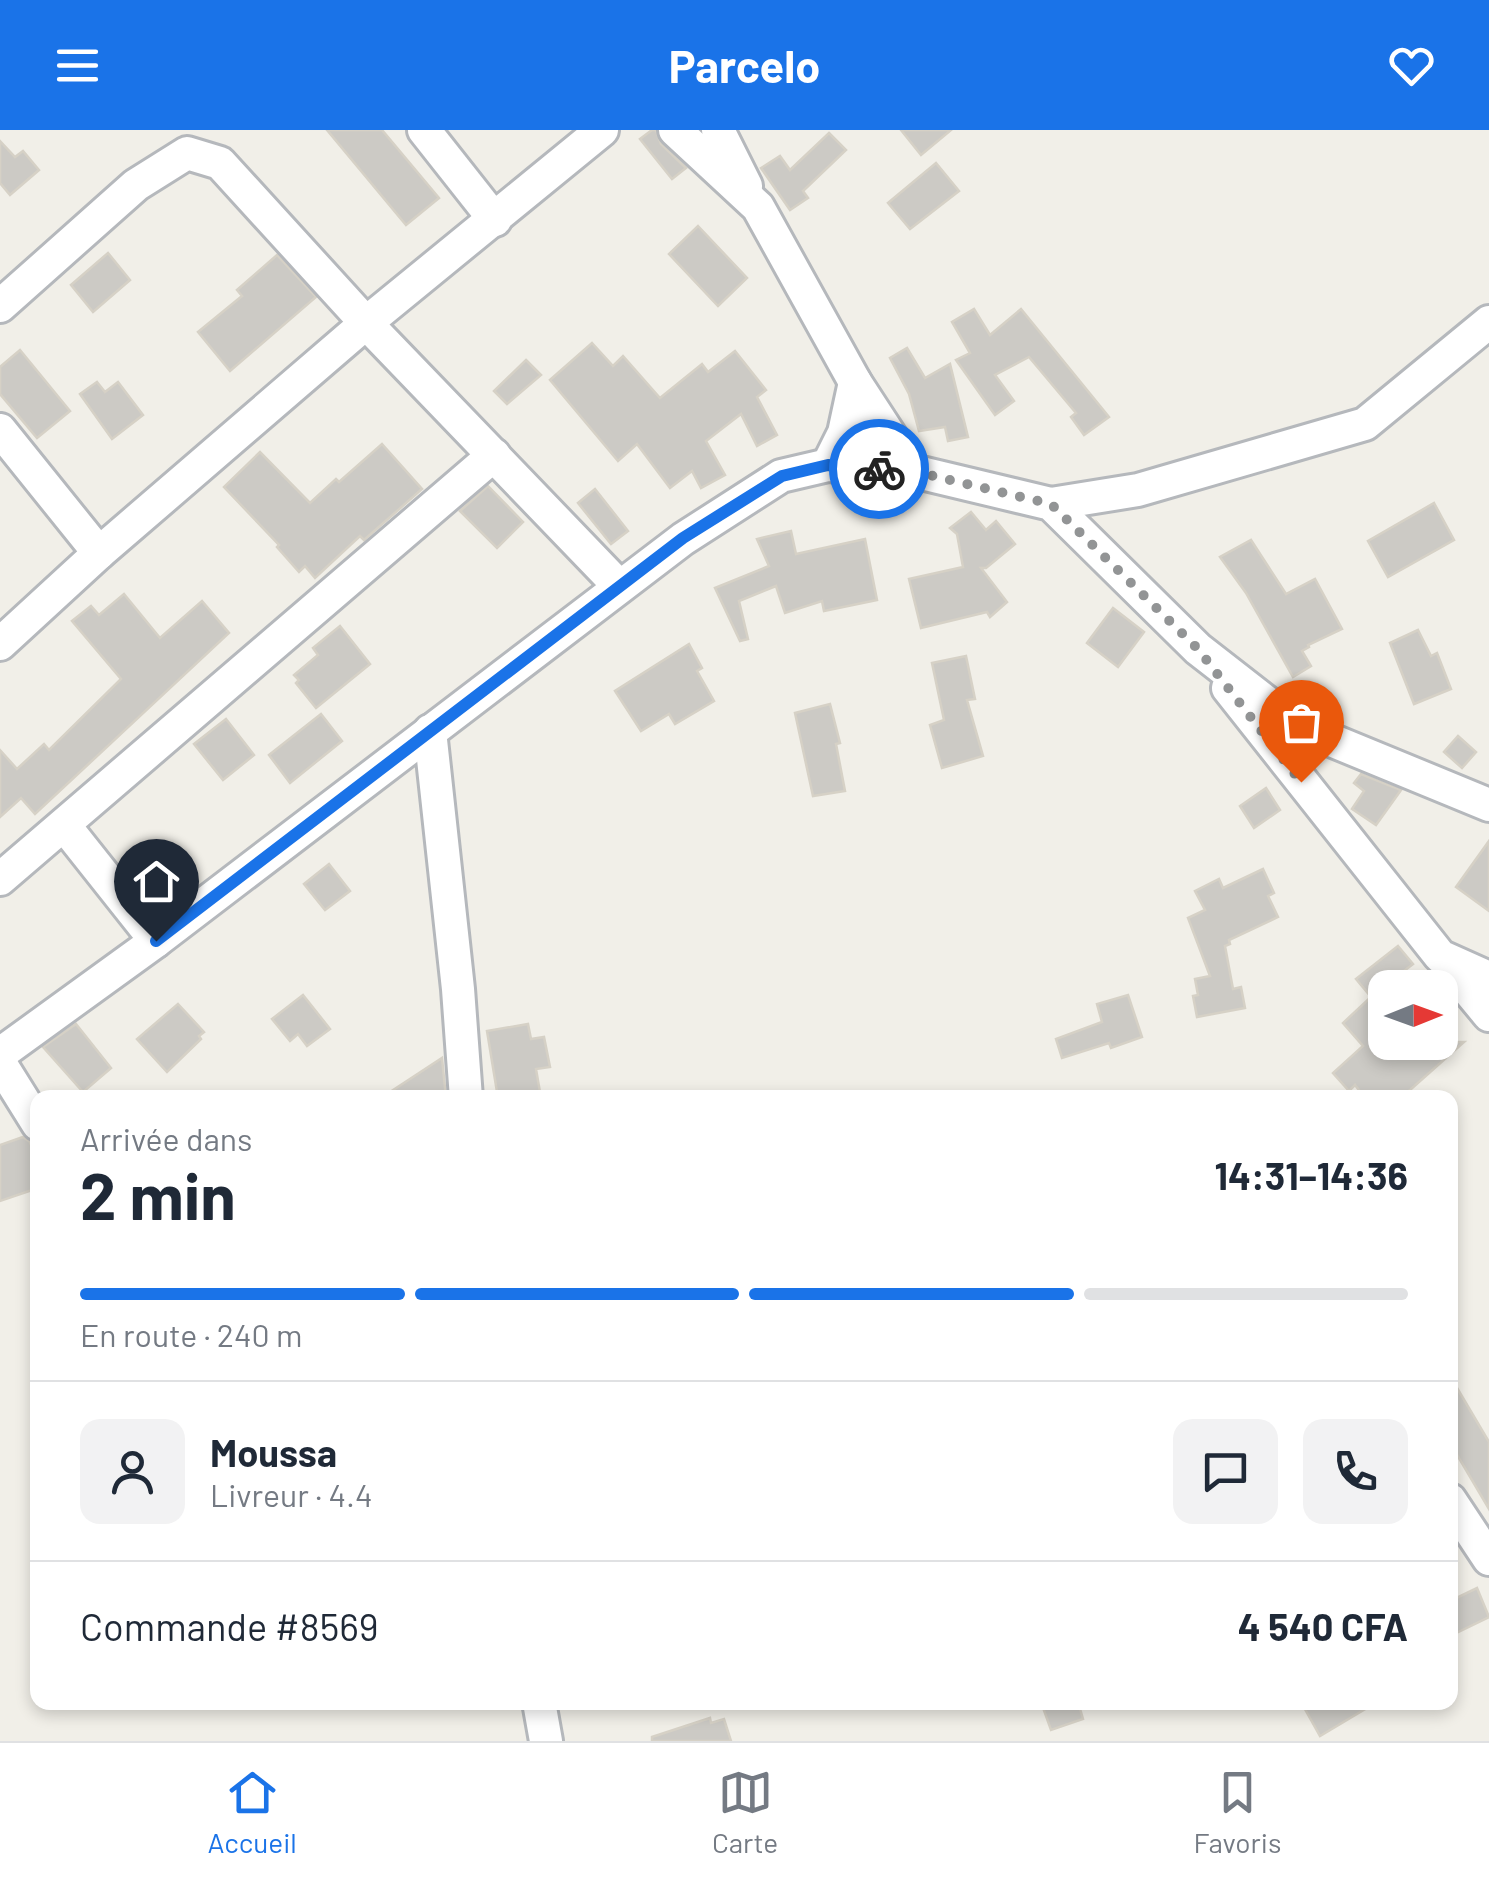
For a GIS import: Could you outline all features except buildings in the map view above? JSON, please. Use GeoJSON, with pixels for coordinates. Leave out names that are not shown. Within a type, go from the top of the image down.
{"type":"FeatureCollection","features":[{"type":"Feature","properties":{"kind":"street"},"geometry":{"type":"LineString","coordinates":[[424,130],[495,220]]}},
{"type":"Feature","properties":{"kind":"street"},"geometry":{"type":"LineString","coordinates":[[0,644],[99,553],[366,324],[602,130]]}},
{"type":"Feature","properties":{"kind":"street"},"geometry":{"type":"LineString","coordinates":[[675,130],[758,208]]}},
{"type":"Feature","properties":{"kind":"street"},"geometry":{"type":"LineString","coordinates":[[718,130],[855,382],[912,471]]}},
{"type":"Feature","properties":{"kind":"street"},"geometry":{"type":"LineString","coordinates":[[0,306],[136,185],[187,152],[220,163],[366,324],[620,586]]}},
{"type":"Feature","properties":{"kind":"street"},"geometry":{"type":"LineString","coordinates":[[0,1054],[156,941],[683,538],[782,476],[828,465],[912,471],[1051,504],[1138,490],[1365,424],[1489,322]]}},
{"type":"Feature","properties":{"kind":"street"},"geometry":{"type":"LineString","coordinates":[[828,465],[844,433],[855,382]]}},
{"type":"Feature","properties":{"kind":"street"},"geometry":{"type":"LineString","coordinates":[[0,430],[99,553]]}},
{"type":"Feature","properties":{"kind":"street"},"geometry":{"type":"LineString","coordinates":[[0,880],[494,455]]}},
{"type":"Feature","properties":{"kind":"street"},"geometry":{"type":"LineString","coordinates":[[1051,504],[1198,649],[1297,726],[1489,805]]}},
{"type":"Feature","properties":{"kind":"street"},"geometry":{"type":"LineString","coordinates":[[1198,649],[1489,1015]]}},
{"type":"Feature","properties":{"kind":"street"},"geometry":{"type":"LineString","coordinates":[[430,730],[465,1090]]}},
{"type":"Feature","properties":{"kind":"street"},"geometry":{"type":"LineString","coordinates":[[64,825],[156,941]]}},
{"type":"Feature","properties":{"kind":"street"},"geometry":{"type":"LineString","coordinates":[[1440,956],[1489,978]]}},
{"type":"Feature","properties":{"kind":"street"},"geometry":{"type":"LineString","coordinates":[[0,1063],[30,1111]]}},
{"type":"Feature","properties":{"kind":"street"},"geometry":{"type":"LineString","coordinates":[[1458,1512],[1489,1560]]}},
{"type":"Feature","properties":{"kind":"street"},"geometry":{"type":"LineString","coordinates":[[540,1710],[546,1741]]}},
{"type":"Feature","properties":{"kind":"way so far"},"geometry":{"type":"LineString","coordinates":[[879,469],[912,471],[1051,504],[1198,649],[1301,782]]}},
{"type":"Feature","properties":{"kind":"route"},"geometry":{"type":"LineString","coordinates":[[156,941],[683,538],[782,476],[828,465],[879,469]]}}]}
